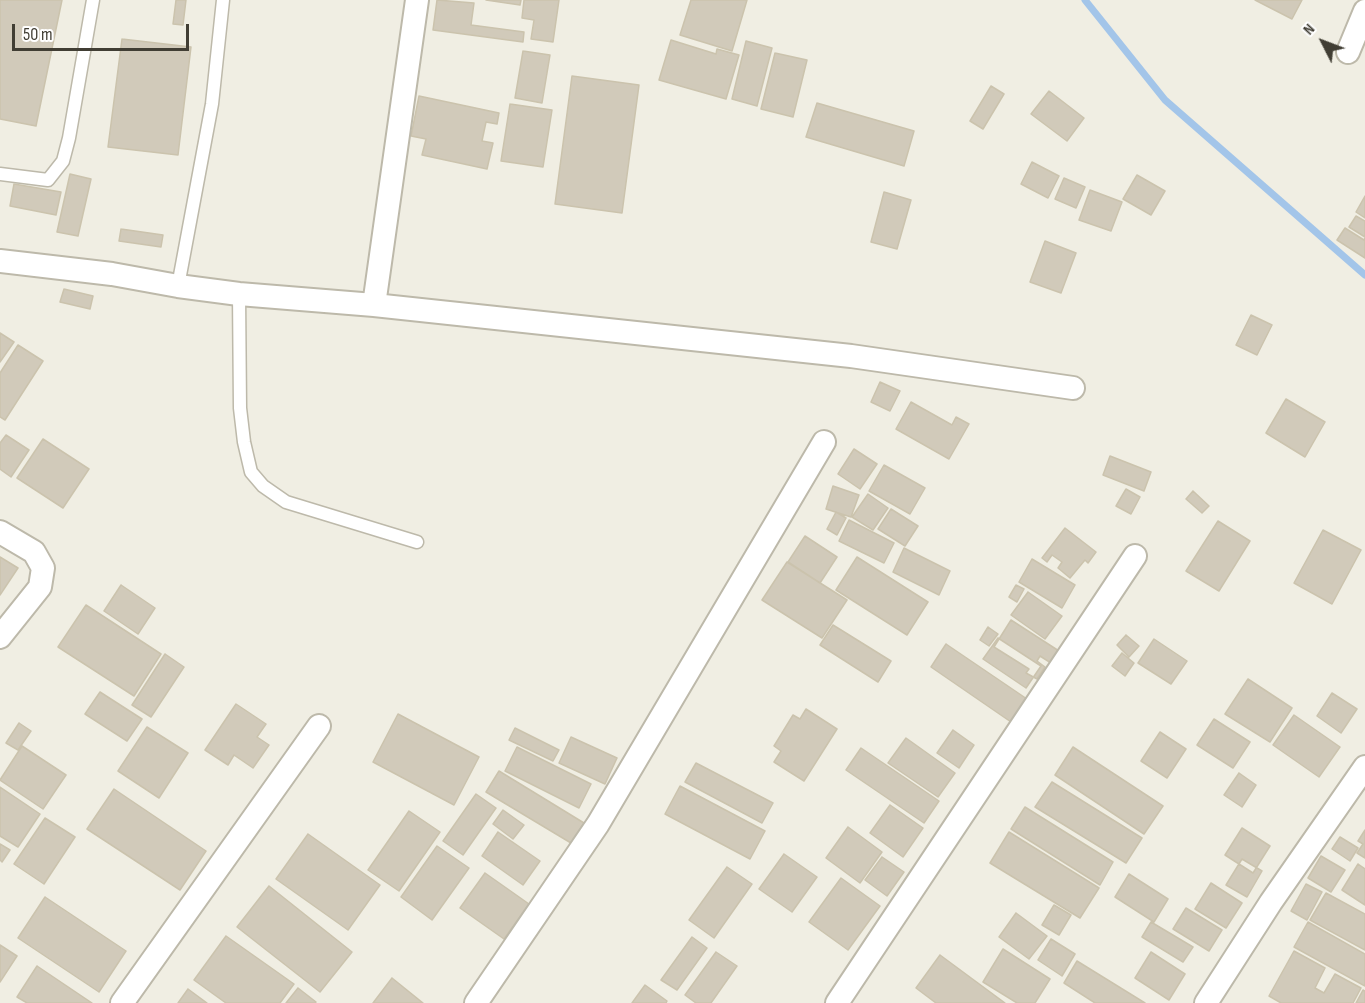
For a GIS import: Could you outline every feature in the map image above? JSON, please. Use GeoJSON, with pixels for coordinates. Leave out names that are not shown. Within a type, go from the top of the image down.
{"type":"FeatureCollection","features":[{"type":"Feature","properties":{"kind":"street"},"geometry":{"type":"LineString","coordinates":[[374,304],[417,0]]}},
{"type":"Feature","properties":{"kind":"street"},"geometry":{"type":"LineString","coordinates":[[1348,52],[1365,11]]}},
{"type":"Feature","properties":{"kind":"street"},"geometry":{"type":"LineString","coordinates":[[0,261],[112,274],[239,294],[374,304],[851,356],[1073,388]]}},
{"type":"Feature","properties":{"kind":"street"},"geometry":{"type":"LineString","coordinates":[[476,1003],[598,824],[824,442]]}},
{"type":"Feature","properties":{"kind":"street"},"geometry":{"type":"LineString","coordinates":[[0,532],[34,552],[43,568],[40,587],[0,637]]}},
{"type":"Feature","properties":{"kind":"street"},"geometry":{"type":"LineString","coordinates":[[837,1003],[1135,556]]}},
{"type":"Feature","properties":{"kind":"street"},"geometry":{"type":"LineString","coordinates":[[122,1003],[319,726]]}},
{"type":"Feature","properties":{"kind":"street"},"geometry":{"type":"LineString","coordinates":[[1206,1003],[1271,902],[1365,767]]}},
{"type":"Feature","properties":{"kind":"lane"},"geometry":{"type":"LineString","coordinates":[[0,174],[48,180],[63,161],[93,0]]}},
{"type":"Feature","properties":{"kind":"lane"},"geometry":{"type":"LineString","coordinates":[[178,286],[212,104],[224,0]]}},
{"type":"Feature","properties":{"kind":"lane"},"geometry":{"type":"LineString","coordinates":[[239,294],[240,408],[244,442],[251,472],[263,486],[286,502],[417,542]]}},
{"type":"Feature","properties":{"kind":"building"},"geometry":{"type":"Polygon","coordinates":[[[0,0],[62,0],[36,126],[0,119],[0,0]]]}},
{"type":"Feature","properties":{"kind":"building"},"geometry":{"type":"Polygon","coordinates":[[[176,0],[186,0],[183,25],[173,24],[176,0]]]}},
{"type":"Feature","properties":{"kind":"building"},"geometry":{"type":"Polygon","coordinates":[[[437,0],[474,3],[471,25],[524,32],[523,42],[433,30],[437,0]]]}},
{"type":"Feature","properties":{"kind":"building"},"geometry":{"type":"Polygon","coordinates":[[[486,0],[521,0],[520,5],[486,0]]]}},
{"type":"Feature","properties":{"kind":"building"},"geometry":{"type":"Polygon","coordinates":[[[524,0],[559,0],[553,42],[531,39],[534,20],[522,18],[524,0]]]}},
{"type":"Feature","properties":{"kind":"building"},"geometry":{"type":"Polygon","coordinates":[[[691,0],[747,0],[732,51],[680,35],[691,0]]]}},
{"type":"Feature","properties":{"kind":"building"},"geometry":{"type":"Polygon","coordinates":[[[1255,0],[1302,0],[1292,19],[1255,0]]]}},
{"type":"Feature","properties":{"kind":"building"},"geometry":{"type":"Polygon","coordinates":[[[122,39],[191,47],[178,155],[108,147],[122,39]]]}},
{"type":"Feature","properties":{"kind":"building"},"geometry":{"type":"Polygon","coordinates":[[[671,40],[716,54],[717,49],[739,55],[726,99],[659,80],[671,40]]]}},
{"type":"Feature","properties":{"kind":"building"},"geometry":{"type":"Polygon","coordinates":[[[746,41],[772,48],[757,106],[732,99],[746,41]]]}},
{"type":"Feature","properties":{"kind":"building"},"geometry":{"type":"Polygon","coordinates":[[[523,51],[550,55],[542,103],[515,98],[523,51]]]}},
{"type":"Feature","properties":{"kind":"building"},"geometry":{"type":"Polygon","coordinates":[[[775,53],[807,60],[793,117],[761,109],[775,53]]]}},
{"type":"Feature","properties":{"kind":"building"},"geometry":{"type":"Polygon","coordinates":[[[572,76],[639,85],[622,213],[555,204],[572,76]]]}},
{"type":"Feature","properties":{"kind":"building"},"geometry":{"type":"Polygon","coordinates":[[[991,86],[1004,94],[983,129],[970,121],[991,86]]]}},
{"type":"Feature","properties":{"kind":"building"},"geometry":{"type":"Polygon","coordinates":[[[1049,91],[1084,118],[1067,141],[1031,114],[1049,91]]]}},
{"type":"Feature","properties":{"kind":"building"},"geometry":{"type":"Polygon","coordinates":[[[419,96],[499,113],[497,124],[486,122],[482,141],[493,143],[487,169],[422,155],[426,139],[411,136],[419,96]]]}},
{"type":"Feature","properties":{"kind":"building"},"geometry":{"type":"Polygon","coordinates":[[[817,103],[914,131],[904,166],[806,137],[817,103]]]}},
{"type":"Feature","properties":{"kind":"building"},"geometry":{"type":"Polygon","coordinates":[[[510,104],[552,110],[543,167],[501,161],[510,104]]]}},
{"type":"Feature","properties":{"kind":"building"},"geometry":{"type":"Polygon","coordinates":[[[1032,162],[1059,176],[1048,198],[1021,184],[1032,162]]]}},
{"type":"Feature","properties":{"kind":"building"},"geometry":{"type":"Polygon","coordinates":[[[70,174],[91,179],[78,236],[57,232],[70,174]]]}},
{"type":"Feature","properties":{"kind":"building"},"geometry":{"type":"Polygon","coordinates":[[[1137,175],[1165,191],[1151,215],[1123,199],[1137,175]]]}},
{"type":"Feature","properties":{"kind":"building"},"geometry":{"type":"Polygon","coordinates":[[[1064,178],[1085,187],[1076,208],[1055,199],[1064,178]]]}},
{"type":"Feature","properties":{"kind":"building"},"geometry":{"type":"Polygon","coordinates":[[[14,184],[61,192],[56,215],[10,206],[14,184]]]}},
{"type":"Feature","properties":{"kind":"building"},"geometry":{"type":"Polygon","coordinates":[[[1090,190],[1122,202],[1111,231],[1079,220],[1090,190]]]}},
{"type":"Feature","properties":{"kind":"building"},"geometry":{"type":"Polygon","coordinates":[[[884,192],[911,200],[897,249],[871,242],[884,192]]]}},
{"type":"Feature","properties":{"kind":"building"},"geometry":{"type":"Polygon","coordinates":[[[1365,196],[1365,218],[1356,212],[1365,196]]]}},
{"type":"Feature","properties":{"kind":"building"},"geometry":{"type":"Polygon","coordinates":[[[1356,216],[1365,221],[1365,237],[1349,227],[1356,216]]]}},
{"type":"Feature","properties":{"kind":"building"},"geometry":{"type":"Polygon","coordinates":[[[1345,228],[1364,240],[1365,238],[1365,258],[1337,240],[1345,228]]]}},
{"type":"Feature","properties":{"kind":"building"},"geometry":{"type":"Polygon","coordinates":[[[121,229],[163,235],[161,247],[119,241],[121,229]]]}},
{"type":"Feature","properties":{"kind":"building"},"geometry":{"type":"Polygon","coordinates":[[[1045,241],[1076,253],[1061,293],[1030,282],[1045,241]]]}},
{"type":"Feature","properties":{"kind":"building"},"geometry":{"type":"Polygon","coordinates":[[[64,289],[93,296],[90,309],[60,302],[64,289]]]}},
{"type":"Feature","properties":{"kind":"building"},"geometry":{"type":"Polygon","coordinates":[[[1251,315],[1272,325],[1257,355],[1236,345],[1251,315]]]}},
{"type":"Feature","properties":{"kind":"building"},"geometry":{"type":"Polygon","coordinates":[[[0,333],[14,342],[0,362],[0,333]]]}},
{"type":"Feature","properties":{"kind":"building"},"geometry":{"type":"Polygon","coordinates":[[[18,345],[43,361],[5,420],[0,417],[0,373],[18,345]]]}},
{"type":"Feature","properties":{"kind":"building"},"geometry":{"type":"Polygon","coordinates":[[[880,382],[900,391],[890,411],[871,402],[880,382]]]}},
{"type":"Feature","properties":{"kind":"building"},"geometry":{"type":"Polygon","coordinates":[[[1286,399],[1325,422],[1305,457],[1266,433],[1286,399]]]}},
{"type":"Feature","properties":{"kind":"building"},"geometry":{"type":"Polygon","coordinates":[[[911,402],[952,425],[956,417],[969,424],[949,459],[896,429],[911,402]]]}},
{"type":"Feature","properties":{"kind":"building"},"geometry":{"type":"Polygon","coordinates":[[[6,435],[29,450],[11,477],[0,469],[0,443],[6,435]]]}},
{"type":"Feature","properties":{"kind":"building"},"geometry":{"type":"Polygon","coordinates":[[[43,439],[89,469],[63,508],[17,478],[43,439]]]}},
{"type":"Feature","properties":{"kind":"building"},"geometry":{"type":"Polygon","coordinates":[[[854,449],[877,464],[860,489],[838,474],[854,449]]]}},
{"type":"Feature","properties":{"kind":"building"},"geometry":{"type":"Polygon","coordinates":[[[1110,456],[1151,472],[1144,491],[1103,475],[1110,456]]]}},
{"type":"Feature","properties":{"kind":"building"},"geometry":{"type":"Polygon","coordinates":[[[884,465],[925,488],[910,514],[869,491],[884,465]]]}},
{"type":"Feature","properties":{"kind":"building"},"geometry":{"type":"Polygon","coordinates":[[[833,486],[859,495],[851,517],[826,509],[833,486]]]}},
{"type":"Feature","properties":{"kind":"building"},"geometry":{"type":"Polygon","coordinates":[[[1126,489],[1140,497],[1131,514],[1116,506],[1126,489]]]}},
{"type":"Feature","properties":{"kind":"building"},"geometry":{"type":"Polygon","coordinates":[[[1193,491],[1209,506],[1202,513],[1186,499],[1193,491]]]}},
{"type":"Feature","properties":{"kind":"building"},"geometry":{"type":"Polygon","coordinates":[[[868,494],[888,508],[873,530],[852,517],[868,494]]]}},
{"type":"Feature","properties":{"kind":"building"},"geometry":{"type":"Polygon","coordinates":[[[891,509],[918,526],[905,546],[878,529],[891,509]]]}},
{"type":"Feature","properties":{"kind":"building"},"geometry":{"type":"Polygon","coordinates":[[[836,512],[846,518],[837,535],[827,529],[836,512]]]}},
{"type":"Feature","properties":{"kind":"building"},"geometry":{"type":"Polygon","coordinates":[[[849,520],[894,543],[884,563],[839,541],[849,520]]]}},
{"type":"Feature","properties":{"kind":"building"},"geometry":{"type":"Polygon","coordinates":[[[1218,521],[1250,541],[1219,591],[1186,571],[1218,521]]]}},
{"type":"Feature","properties":{"kind":"building"},"geometry":{"type":"Polygon","coordinates":[[[1065,528],[1096,552],[1088,563],[1085,560],[1070,578],[1058,568],[1062,562],[1052,555],[1047,562],[1042,558],[1065,528]]]}},
{"type":"Feature","properties":{"kind":"building"},"geometry":{"type":"Polygon","coordinates":[[[1323,530],[1361,550],[1332,604],[1294,583],[1323,530]]]}},
{"type":"Feature","properties":{"kind":"building"},"geometry":{"type":"Polygon","coordinates":[[[805,536],[837,557],[820,583],[788,562],[805,536]]]}},
{"type":"Feature","properties":{"kind":"building"},"geometry":{"type":"Polygon","coordinates":[[[904,548],[950,571],[939,595],[893,572],[904,548]]]}},
{"type":"Feature","properties":{"kind":"building"},"geometry":{"type":"Polygon","coordinates":[[[0,557],[18,568],[0,595],[0,557]]]}},
{"type":"Feature","properties":{"kind":"building"},"geometry":{"type":"Polygon","coordinates":[[[857,557],[928,602],[907,635],[836,590],[857,557]]]}},
{"type":"Feature","properties":{"kind":"building"},"geometry":{"type":"Polygon","coordinates":[[[1032,559],[1075,585],[1062,608],[1019,582],[1032,559]]]}},
{"type":"Feature","properties":{"kind":"building"},"geometry":{"type":"Polygon","coordinates":[[[787,562],[847,600],[822,638],[762,600],[787,562]]]}},
{"type":"Feature","properties":{"kind":"building"},"geometry":{"type":"Polygon","coordinates":[[[121,585],[155,608],[138,634],[104,611],[121,585]]]}},
{"type":"Feature","properties":{"kind":"building"},"geometry":{"type":"Polygon","coordinates":[[[1016,585],[1024,589],[1017,602],[1009,597],[1016,585]]]}},
{"type":"Feature","properties":{"kind":"building"},"geometry":{"type":"Polygon","coordinates":[[[1028,592],[1062,616],[1045,639],[1011,615],[1028,592]]]}},
{"type":"Feature","properties":{"kind":"building"},"geometry":{"type":"Polygon","coordinates":[[[86,605],[161,654],[134,696],[58,647],[86,605]]]}},
{"type":"Feature","properties":{"kind":"building"},"geometry":{"type":"Polygon","coordinates":[[[1011,620],[1059,651],[1051,663],[1040,656],[1037,661],[1045,667],[1037,679],[1026,673],[1029,669],[994,647],[1011,620]]]}},
{"type":"Feature","properties":{"kind":"building"},"geometry":{"type":"Polygon","coordinates":[[[833,625],[891,661],[878,682],[820,645],[833,625]]]}},
{"type":"Feature","properties":{"kind":"building"},"geometry":{"type":"Polygon","coordinates":[[[988,627],[998,634],[989,646],[980,640],[988,627]]]}},
{"type":"Feature","properties":{"kind":"building"},"geometry":{"type":"Polygon","coordinates":[[[1126,635],[1139,646],[1129,657],[1117,645],[1126,635]]]}},
{"type":"Feature","properties":{"kind":"building"},"geometry":{"type":"Polygon","coordinates":[[[998,638],[1041,666],[1026,688],[983,659],[998,638]]]}},
{"type":"Feature","properties":{"kind":"building"},"geometry":{"type":"Polygon","coordinates":[[[1154,639],[1187,661],[1171,684],[1138,663],[1154,639]]]}},
{"type":"Feature","properties":{"kind":"building"},"geometry":{"type":"Polygon","coordinates":[[[946,644],[1027,699],[1011,722],[931,667],[946,644]]]}},
{"type":"Feature","properties":{"kind":"building"},"geometry":{"type":"Polygon","coordinates":[[[1122,653],[1134,663],[1125,676],[1112,666],[1122,653]]]}},
{"type":"Feature","properties":{"kind":"building"},"geometry":{"type":"Polygon","coordinates":[[[165,654],[184,667],[151,717],[132,705],[165,654]]]}},
{"type":"Feature","properties":{"kind":"building"},"geometry":{"type":"Polygon","coordinates":[[[1248,679],[1292,708],[1270,742],[1225,714],[1248,679]]]}},
{"type":"Feature","properties":{"kind":"building"},"geometry":{"type":"Polygon","coordinates":[[[100,692],[142,719],[127,741],[85,714],[100,692]]]}},
{"type":"Feature","properties":{"kind":"building"},"geometry":{"type":"Polygon","coordinates":[[[1332,693],[1357,709],[1341,733],[1317,716],[1332,693]]]}},
{"type":"Feature","properties":{"kind":"building"},"geometry":{"type":"Polygon","coordinates":[[[236,704],[266,724],[257,737],[269,745],[253,768],[234,755],[228,765],[205,750],[236,704]]]}},
{"type":"Feature","properties":{"kind":"building"},"geometry":{"type":"Polygon","coordinates":[[[806,709],[837,729],[804,781],[774,762],[781,751],[774,746],[793,715],[800,719],[806,709]]]}},
{"type":"Feature","properties":{"kind":"building"},"geometry":{"type":"Polygon","coordinates":[[[398,714],[479,757],[454,805],[373,762],[398,714]]]}},
{"type":"Feature","properties":{"kind":"building"},"geometry":{"type":"Polygon","coordinates":[[[1294,715],[1340,747],[1319,777],[1273,745],[1294,715]]]}},
{"type":"Feature","properties":{"kind":"building"},"geometry":{"type":"Polygon","coordinates":[[[1214,719],[1250,742],[1233,768],[1197,745],[1214,719]]]}},
{"type":"Feature","properties":{"kind":"building"},"geometry":{"type":"Polygon","coordinates":[[[19,723],[31,731],[18,750],[6,743],[19,723]]]}},
{"type":"Feature","properties":{"kind":"building"},"geometry":{"type":"Polygon","coordinates":[[[147,727],[188,753],[159,798],[118,771],[147,727]]]}},
{"type":"Feature","properties":{"kind":"building"},"geometry":{"type":"Polygon","coordinates":[[[515,728],[559,750],[553,761],[509,740],[515,728]]]}},
{"type":"Feature","properties":{"kind":"building"},"geometry":{"type":"Polygon","coordinates":[[[953,730],[974,745],[959,768],[937,753],[953,730]]]}},
{"type":"Feature","properties":{"kind":"building"},"geometry":{"type":"Polygon","coordinates":[[[1160,732],[1186,749],[1167,778],[1141,761],[1160,732]]]}},
{"type":"Feature","properties":{"kind":"building"},"geometry":{"type":"Polygon","coordinates":[[[571,737],[617,758],[605,784],[559,763],[571,737]]]}},
{"type":"Feature","properties":{"kind":"building"},"geometry":{"type":"Polygon","coordinates":[[[906,738],[955,773],[938,797],[888,763],[906,738]]]}},
{"type":"Feature","properties":{"kind":"building"},"geometry":{"type":"Polygon","coordinates":[[[22,746],[66,775],[43,809],[0,780],[22,746]]]}},
{"type":"Feature","properties":{"kind":"building"},"geometry":{"type":"Polygon","coordinates":[[[517,747],[591,784],[579,808],[505,771],[517,747]]]}},
{"type":"Feature","properties":{"kind":"building"},"geometry":{"type":"Polygon","coordinates":[[[1073,747],[1163,806],[1144,834],[1055,775],[1073,747]]]}},
{"type":"Feature","properties":{"kind":"building"},"geometry":{"type":"Polygon","coordinates":[[[861,748],[939,801],[924,823],[846,770],[861,748]]]}},
{"type":"Feature","properties":{"kind":"building"},"geometry":{"type":"Polygon","coordinates":[[[696,763],[773,803],[762,823],[685,782],[696,763]]]}},
{"type":"Feature","properties":{"kind":"building"},"geometry":{"type":"Polygon","coordinates":[[[499,771],[584,823],[571,843],[486,792],[499,771]]]}},
{"type":"Feature","properties":{"kind":"building"},"geometry":{"type":"Polygon","coordinates":[[[1239,773],[1256,785],[1242,807],[1224,795],[1239,773]]]}},
{"type":"Feature","properties":{"kind":"building"},"geometry":{"type":"Polygon","coordinates":[[[1052,782],[1142,838],[1126,863],[1035,807],[1052,782]]]}},
{"type":"Feature","properties":{"kind":"building"},"geometry":{"type":"Polygon","coordinates":[[[680,786],[765,831],[750,859],[665,814],[680,786]]]}},
{"type":"Feature","properties":{"kind":"building"},"geometry":{"type":"Polygon","coordinates":[[[0,787],[40,814],[18,847],[0,836],[0,787]]]}},
{"type":"Feature","properties":{"kind":"building"},"geometry":{"type":"Polygon","coordinates":[[[114,789],[206,851],[180,890],[87,829],[114,789]]]}},
{"type":"Feature","properties":{"kind":"building"},"geometry":{"type":"Polygon","coordinates":[[[476,794],[496,808],[463,855],[443,841],[476,794]]]}},
{"type":"Feature","properties":{"kind":"building"},"geometry":{"type":"Polygon","coordinates":[[[890,805],[923,828],[903,857],[870,833],[890,805]]]}},
{"type":"Feature","properties":{"kind":"building"},"geometry":{"type":"Polygon","coordinates":[[[1025,807],[1113,862],[1100,885],[1011,829],[1025,807]]]}},
{"type":"Feature","properties":{"kind":"building"},"geometry":{"type":"Polygon","coordinates":[[[503,810],[524,825],[513,839],[493,824],[503,810]]]}},
{"type":"Feature","properties":{"kind":"building"},"geometry":{"type":"Polygon","coordinates":[[[409,811],[440,832],[399,891],[368,870],[409,811]]]}},
{"type":"Feature","properties":{"kind":"building"},"geometry":{"type":"Polygon","coordinates":[[[45,818],[75,837],[44,884],[14,864],[45,818]]]}},
{"type":"Feature","properties":{"kind":"building"},"geometry":{"type":"Polygon","coordinates":[[[848,827],[882,852],[860,883],[826,858],[848,827]]]}},
{"type":"Feature","properties":{"kind":"building"},"geometry":{"type":"Polygon","coordinates":[[[1242,828],[1270,846],[1253,873],[1225,855],[1242,828]]]}},
{"type":"Feature","properties":{"kind":"building"},"geometry":{"type":"Polygon","coordinates":[[[1365,830],[1365,858],[1357,853],[1363,844],[1358,841],[1365,830]]]}},
{"type":"Feature","properties":{"kind":"building"},"geometry":{"type":"Polygon","coordinates":[[[498,832],[540,861],[523,885],[482,856],[498,832]]]}},
{"type":"Feature","properties":{"kind":"building"},"geometry":{"type":"Polygon","coordinates":[[[1009,832],[1099,888],[1080,918],[990,863],[1009,832]]]}},
{"type":"Feature","properties":{"kind":"building"},"geometry":{"type":"Polygon","coordinates":[[[308,834],[380,885],[348,930],[276,879],[308,834]]]}},
{"type":"Feature","properties":{"kind":"building"},"geometry":{"type":"Polygon","coordinates":[[[1340,837],[1358,848],[1350,861],[1332,849],[1340,837]]]}},
{"type":"Feature","properties":{"kind":"building"},"geometry":{"type":"Polygon","coordinates":[[[0,844],[10,850],[2,862],[0,860],[0,844]]]}},
{"type":"Feature","properties":{"kind":"building"},"geometry":{"type":"Polygon","coordinates":[[[437,846],[469,868],[432,920],[401,897],[437,846]]]}},
{"type":"Feature","properties":{"kind":"building"},"geometry":{"type":"Polygon","coordinates":[[[784,854],[817,877],[792,912],[759,889],[784,854]]]}},
{"type":"Feature","properties":{"kind":"building"},"geometry":{"type":"Polygon","coordinates":[[[1321,856],[1345,870],[1331,892],[1308,878],[1321,856]]]}},
{"type":"Feature","properties":{"kind":"building"},"geometry":{"type":"Polygon","coordinates":[[[882,857],[904,872],[887,896],[865,880],[882,857]]]}},
{"type":"Feature","properties":{"kind":"building"},"geometry":{"type":"Polygon","coordinates":[[[1242,859],[1262,871],[1247,897],[1226,885],[1242,859]]]}},
{"type":"Feature","properties":{"kind":"building"},"geometry":{"type":"Polygon","coordinates":[[[1358,864],[1365,869],[1365,905],[1342,890],[1358,864]]]}},
{"type":"Feature","properties":{"kind":"building"},"geometry":{"type":"Polygon","coordinates":[[[727,867],[752,884],[714,938],[689,920],[727,867]]]}},
{"type":"Feature","properties":{"kind":"building"},"geometry":{"type":"Polygon","coordinates":[[[485,873],[529,904],[504,939],[460,908],[485,873]]]}},
{"type":"Feature","properties":{"kind":"building"},"geometry":{"type":"Polygon","coordinates":[[[1129,874],[1168,899],[1154,922],[1115,897],[1129,874]]]}},
{"type":"Feature","properties":{"kind":"building"},"geometry":{"type":"Polygon","coordinates":[[[841,878],[880,906],[848,950],[809,922],[841,878]]]}},
{"type":"Feature","properties":{"kind":"building"},"geometry":{"type":"Polygon","coordinates":[[[1211,883],[1242,903],[1226,928],[1195,909],[1211,883]]]}},
{"type":"Feature","properties":{"kind":"building"},"geometry":{"type":"Polygon","coordinates":[[[1306,884],[1322,892],[1307,920],[1291,911],[1306,884]]]}},
{"type":"Feature","properties":{"kind":"building"},"geometry":{"type":"Polygon","coordinates":[[[269,886],[352,952],[320,992],[237,927],[269,886]]]}},
{"type":"Feature","properties":{"kind":"building"},"geometry":{"type":"Polygon","coordinates":[[[1326,893],[1365,914],[1365,950],[1310,920],[1326,893]]]}},
{"type":"Feature","properties":{"kind":"building"},"geometry":{"type":"Polygon","coordinates":[[[45,897],[126,951],[99,992],[18,938],[45,897]]]}},
{"type":"Feature","properties":{"kind":"building"},"geometry":{"type":"Polygon","coordinates":[[[1054,905],[1071,915],[1059,935],[1042,925],[1054,905]]]}},
{"type":"Feature","properties":{"kind":"building"},"geometry":{"type":"Polygon","coordinates":[[[1186,908],[1222,930],[1209,951],[1173,929],[1186,908]]]}},
{"type":"Feature","properties":{"kind":"building"},"geometry":{"type":"Polygon","coordinates":[[[1016,913],[1047,936],[1029,959],[999,937],[1016,913]]]}},
{"type":"Feature","properties":{"kind":"building"},"geometry":{"type":"Polygon","coordinates":[[[1151,922],[1193,947],[1183,962],[1142,937],[1151,922]]]}},
{"type":"Feature","properties":{"kind":"building"},"geometry":{"type":"Polygon","coordinates":[[[1308,922],[1365,954],[1365,986],[1294,947],[1308,922]]]}},
{"type":"Feature","properties":{"kind":"building"},"geometry":{"type":"Polygon","coordinates":[[[226,936],[294,984],[280,1003],[226,1003],[194,980],[226,936]]]}},
{"type":"Feature","properties":{"kind":"building"},"geometry":{"type":"Polygon","coordinates":[[[692,937],[707,948],[677,990],[661,980],[692,937]]]}},
{"type":"Feature","properties":{"kind":"building"},"geometry":{"type":"Polygon","coordinates":[[[1051,939],[1075,954],[1062,976],[1038,960],[1051,939]]]}},
{"type":"Feature","properties":{"kind":"building"},"geometry":{"type":"Polygon","coordinates":[[[0,945],[17,956],[0,982],[0,945]]]}},
{"type":"Feature","properties":{"kind":"building"},"geometry":{"type":"Polygon","coordinates":[[[1003,949],[1050,979],[1035,1003],[1017,1003],[983,982],[1003,949]]]}},
{"type":"Feature","properties":{"kind":"building"},"geometry":{"type":"Polygon","coordinates":[[[1294,951],[1325,968],[1315,988],[1324,993],[1335,974],[1361,988],[1353,1003],[1281,1003],[1269,996],[1294,951]]]}},
{"type":"Feature","properties":{"kind":"building"},"geometry":{"type":"Polygon","coordinates":[[[716,952],[737,966],[711,1003],[696,1003],[685,995],[716,952]]]}},
{"type":"Feature","properties":{"kind":"building"},"geometry":{"type":"Polygon","coordinates":[[[1151,952],[1185,974],[1169,1000],[1135,978],[1151,952]]]}},
{"type":"Feature","properties":{"kind":"building"},"geometry":{"type":"Polygon","coordinates":[[[940,955],[1005,1003],[936,1003],[916,988],[940,955]]]}},
{"type":"Feature","properties":{"kind":"building"},"geometry":{"type":"Polygon","coordinates":[[[1077,961],[1145,1003],[1095,1003],[1064,983],[1077,961]]]}},
{"type":"Feature","properties":{"kind":"building"},"geometry":{"type":"Polygon","coordinates":[[[37,966],[92,1003],[27,1003],[17,997],[37,966]]]}},
{"type":"Feature","properties":{"kind":"building"},"geometry":{"type":"Polygon","coordinates":[[[392,978],[423,1003],[373,1003],[392,978]]]}},
{"type":"Feature","properties":{"kind":"building"},"geometry":{"type":"Polygon","coordinates":[[[645,985],[667,1001],[666,1003],[632,1003],[645,985]]]}},
{"type":"Feature","properties":{"kind":"building"},"geometry":{"type":"Polygon","coordinates":[[[298,988],[316,1002],[286,1003],[298,988]]]}},
{"type":"Feature","properties":{"kind":"building"},"geometry":{"type":"Polygon","coordinates":[[[188,989],[207,1003],[178,1003],[188,989]]]}},
{"type":"Feature","properties":{"kind":"building"},"geometry":{"type":"Polygon","coordinates":[[[1363,990],[1365,991],[1365,1003],[1356,1003],[1363,990]]]}},
{"type":"Feature","properties":{"kind":"waterway"},"geometry":{"type":"LineString","coordinates":[[1085,0],[1165,100],[1365,275]]}}]}
